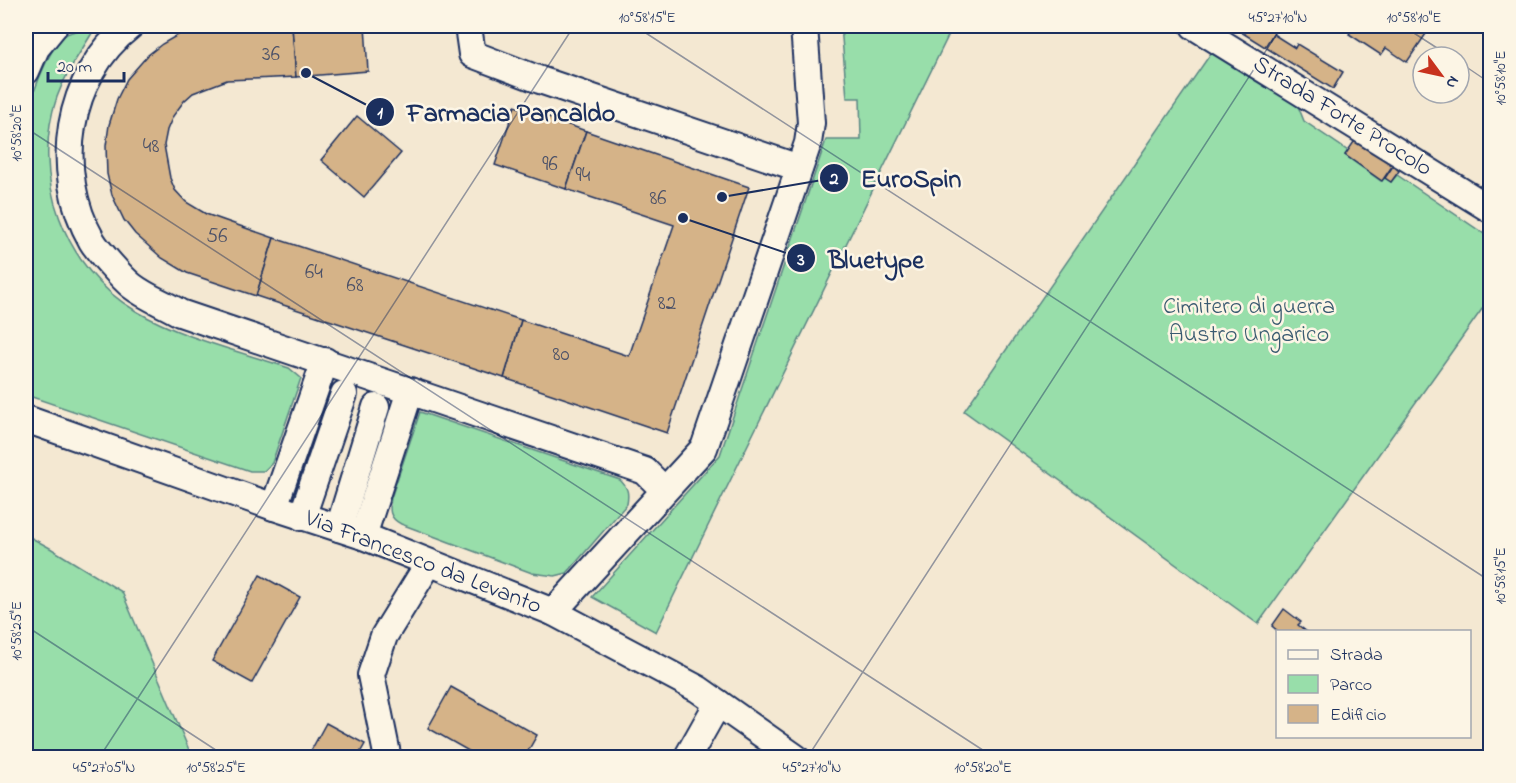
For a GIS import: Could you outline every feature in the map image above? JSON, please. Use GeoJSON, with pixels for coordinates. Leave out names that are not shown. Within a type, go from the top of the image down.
{"type":"FeatureCollection","features":[{"type":"Feature","properties":{"kind":"street"},"geometry":{"type":"LineString","coordinates":[[26,71],[36,48],[54,26]]}},
{"type":"Feature","properties":{"kind":"street"},"geometry":{"type":"LineString","coordinates":[[128,26],[97,59],[80,93],[69,139],[69,167],[75,198],[93,243],[131,286],[180,313],[645,471],[664,490]]}},
{"type":"Feature","properties":{"kind":"street"},"geometry":{"type":"LineString","coordinates":[[468,26],[472,54],[540,80],[799,168]]}},
{"type":"Feature","properties":{"kind":"street"},"geometry":{"type":"LineString","coordinates":[[553,612],[704,448],[808,143],[811,123],[804,26]]}},
{"type":"Feature","properties":{"kind":"street","name":"Strada Forte Procolo"},"geometry":{"type":"LineString","coordinates":[[1194,26],[1491,209]]}},
{"type":"Feature","properties":{"kind":"street"},"geometry":{"type":"LineString","coordinates":[[274,507],[325,361]]}},
{"type":"Feature","properties":{"kind":"street"},"geometry":{"type":"LineString","coordinates":[[351,532],[410,391]]}},
{"type":"Feature","properties":{"kind":"street"},"geometry":{"type":"LineString","coordinates":[[303,517],[344,394]]}},
{"type":"Feature","properties":{"kind":"street"},"geometry":{"type":"LineString","coordinates":[[351,532],[376,407]]}},
{"type":"Feature","properties":{"kind":"street","name":"Via Francesco da Levanto"},"geometry":{"type":"LineString","coordinates":[[26,420],[351,532],[553,612],[698,689],[796,758]]}},
{"type":"Feature","properties":{"kind":"street"},"geometry":{"type":"LineString","coordinates":[[389,756],[371,675],[384,636],[429,563]]}},
{"type":"Feature","properties":{"kind":"street"},"geometry":{"type":"LineString","coordinates":[[687,758],[718,703]]}},
{"type":"Feature","properties":{"kind":"green space"},"geometry":{"type":"Polygon","coordinates":[[[841,26],[953,26],[656,632],[592,597],[720,455],[826,140],[861,140],[860,98],[847,98],[841,26]]]}},
{"type":"Feature","properties":{"kind":"green space"},"geometry":{"type":"Polygon","coordinates":[[[87,29],[92,33],[61,88],[50,127],[48,157],[51,188],[59,218],[72,246],[89,271],[111,293],[136,311],[172,329],[289,368],[301,378],[272,463],[264,471],[250,471],[26,395],[26,114],[42,72],[58,42],[69,33],[87,29]]]}},
{"type":"Feature","properties":{"kind":"green space","name":"Cimitero di guerra Austro Ungarico"},"geometry":{"type":"Polygon","coordinates":[[[1218,43],[1294,96],[1304,121],[1348,151],[1345,155],[1381,181],[1385,178],[1391,182],[1397,175],[1490,238],[1490,298],[1258,624],[964,411],[1218,43]]]}},
{"type":"Feature","properties":{"kind":"green space"},"geometry":{"type":"Polygon","coordinates":[[[420,412],[620,480],[627,491],[627,504],[567,573],[555,576],[532,573],[401,524],[394,519],[391,513],[391,498],[420,412]]]}},
{"type":"Feature","properties":{"kind":"green space"},"geometry":{"type":"Polygon","coordinates":[[[26,535],[122,592],[192,757],[26,757],[26,535]]]}},
{"type":"Feature","properties":{"kind":"building"},"geometry":{"type":"Polygon","coordinates":[[[203,26],[292,26],[296,77],[227,80],[193,93],[173,116],[164,145],[170,178],[175,190],[186,202],[206,214],[274,238],[256,296],[187,273],[162,258],[135,234],[124,220],[112,195],[107,174],[106,146],[109,125],[117,99],[127,79],[148,55],[162,44],[183,32],[203,26]]]}},
{"type":"Feature","properties":{"kind":"building"},"geometry":{"type":"Polygon","coordinates":[[[292,26],[365,26],[368,71],[296,77],[292,26]]]}},
{"type":"Feature","properties":{"kind":"building"},"geometry":{"type":"Polygon","coordinates":[[[1278,26],[1265,47],[1233,27],[1278,26]]]}},
{"type":"Feature","properties":{"kind":"building"},"geometry":{"type":"Polygon","coordinates":[[[1349,26],[1420,26],[1428,31],[1419,45],[1411,45],[1411,56],[1407,62],[1386,48],[1381,55],[1349,34],[1353,28],[1349,26]]]}},
{"type":"Feature","properties":{"kind":"building"},"geometry":{"type":"Polygon","coordinates":[[[1273,34],[1295,48],[1297,44],[1343,72],[1333,89],[1265,47],[1273,34]]]}},
{"type":"Feature","properties":{"kind":"building"},"geometry":{"type":"Polygon","coordinates":[[[515,106],[586,131],[566,189],[495,165],[515,106]]]}},
{"type":"Feature","properties":{"kind":"building"},"geometry":{"type":"Polygon","coordinates":[[[357,116],[401,153],[364,197],[321,160],[357,116]]]}},
{"type":"Feature","properties":{"kind":"building"},"geometry":{"type":"Polygon","coordinates":[[[586,131],[749,187],[667,433],[504,378],[521,320],[629,356],[674,225],[566,189],[586,131]]]}},
{"type":"Feature","properties":{"kind":"building"},"geometry":{"type":"Polygon","coordinates":[[[1358,136],[1395,162],[1382,181],[1345,155],[1358,136]]]}},
{"type":"Feature","properties":{"kind":"building"},"geometry":{"type":"Polygon","coordinates":[[[1393,166],[1399,171],[1391,182],[1385,178],[1393,166]]]}},
{"type":"Feature","properties":{"kind":"building"},"geometry":{"type":"Polygon","coordinates":[[[274,238],[521,320],[504,378],[256,296],[274,238]]]}},
{"type":"Feature","properties":{"kind":"building"},"geometry":{"type":"Polygon","coordinates":[[[260,575],[300,597],[252,683],[212,661],[260,575]]]}},
{"type":"Feature","properties":{"kind":"building"},"geometry":{"type":"Polygon","coordinates":[[[1284,609],[1301,622],[1298,625],[1304,630],[1277,630],[1272,626],[1284,609]]]}},
{"type":"Feature","properties":{"kind":"building"},"geometry":{"type":"Polygon","coordinates":[[[451,687],[537,735],[524,758],[481,758],[428,728],[451,687]]]}},
{"type":"Feature","properties":{"kind":"building"},"geometry":{"type":"Polygon","coordinates":[[[326,723],[365,744],[357,758],[307,758],[326,723]]]}},
{"type":"Feature","properties":{"kind":"place","name":"Farmacia Pancaldo"},"geometry":{"type":"Point","coordinates":[306,73]}},
{"type":"Feature","properties":{"kind":"place","name":"EuroSpin"},"geometry":{"type":"Point","coordinates":[722,197]}},
{"type":"Feature","properties":{"kind":"place","name":"Bluetype"},"geometry":{"type":"Point","coordinates":[683,218]}}]}
